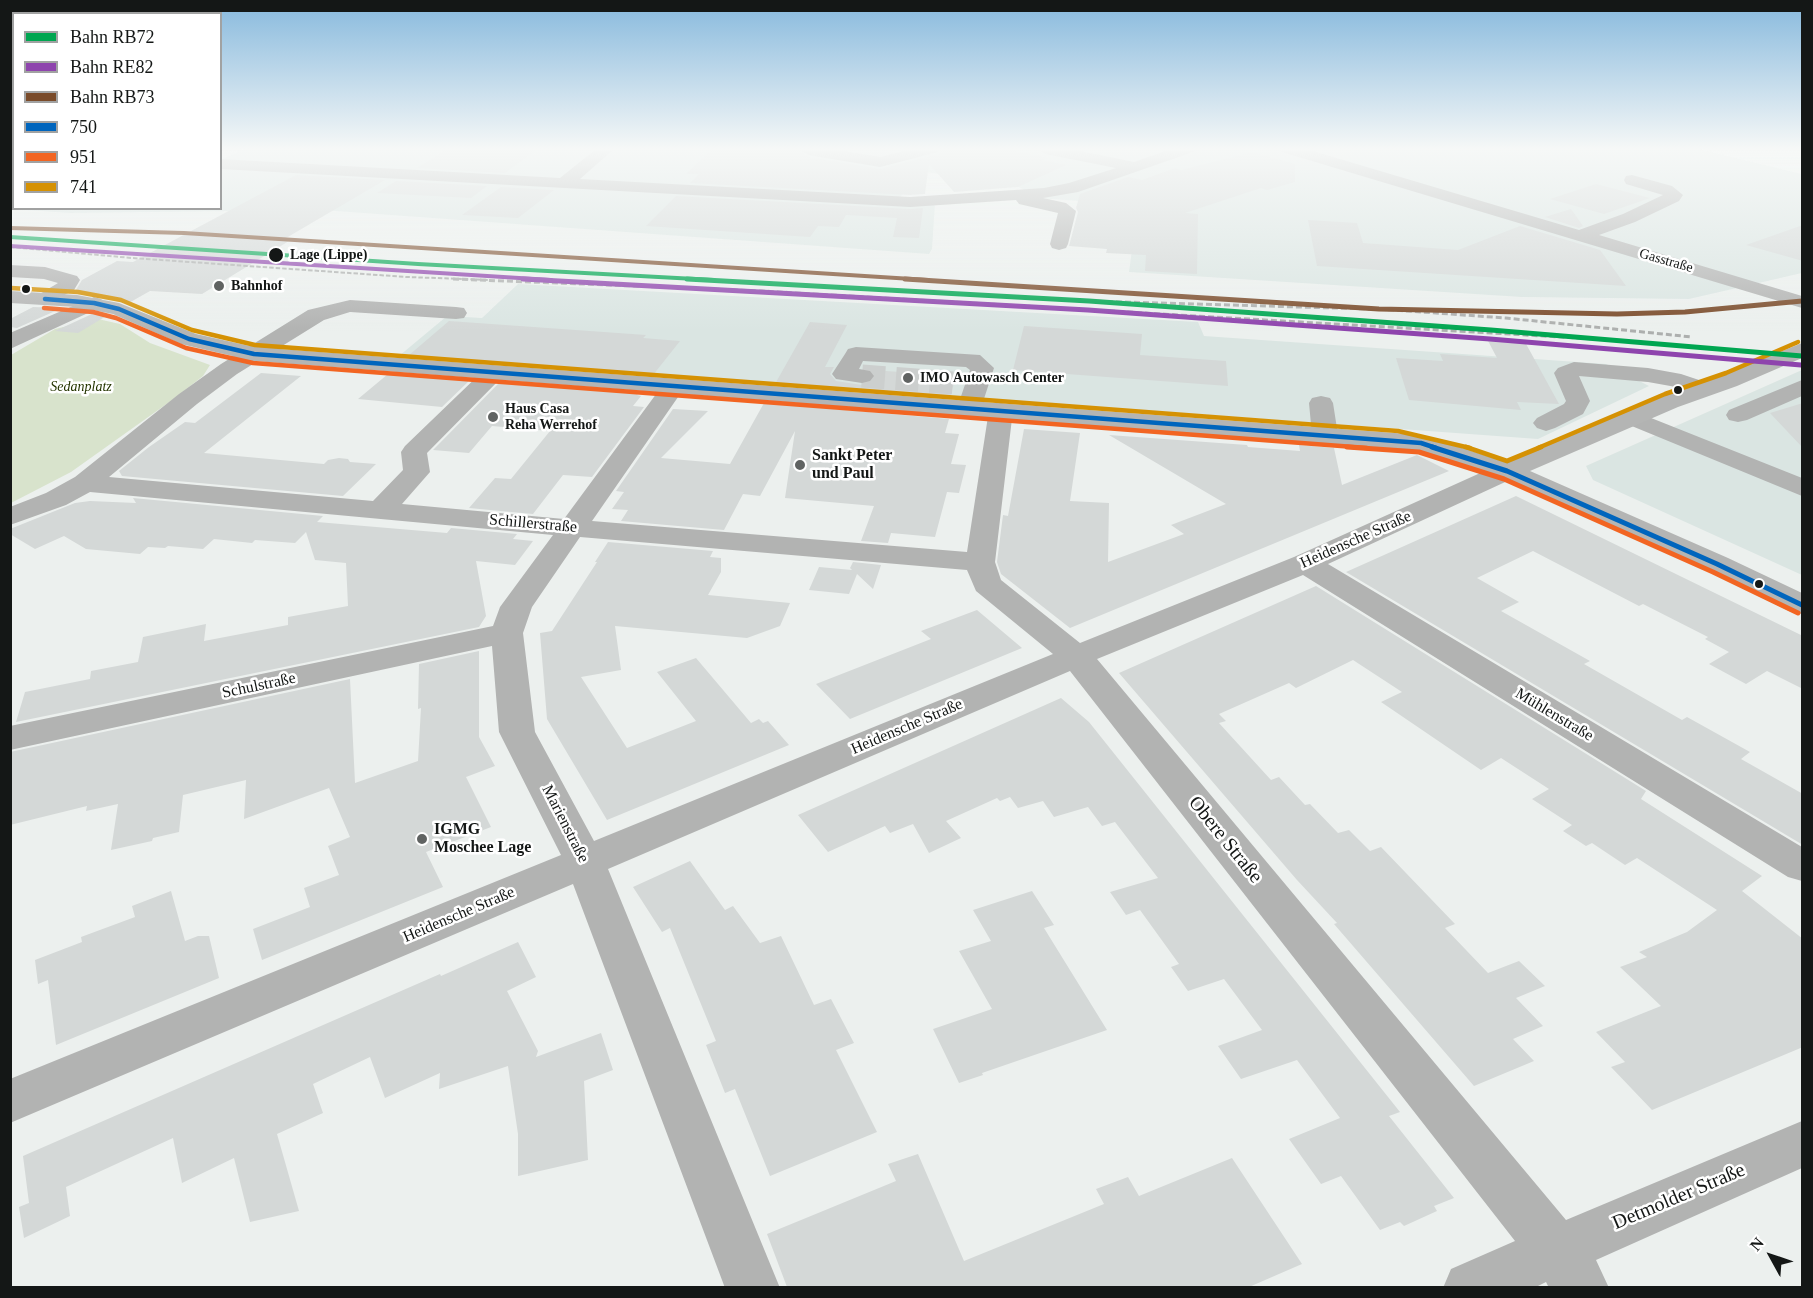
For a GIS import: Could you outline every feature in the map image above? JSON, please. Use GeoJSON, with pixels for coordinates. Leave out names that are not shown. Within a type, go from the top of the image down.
{"type":"FeatureCollection","features":[{"type":"Feature","properties":{"kind":"main road"},"geometry":{"type":"LineString","coordinates":[[10,297],[94,303],[138,315],[189,339],[254,354],[1421,443],[1507,471],[1718,564],[1803,605]]}},
{"type":"Feature","properties":{"kind":"main road","name":"Heidensche Straße"},"geometry":{"type":"LineString","coordinates":[[1507,471],[1631,417],[1729,381],[1803,350]]}},
{"type":"Feature","properties":{"kind":"street"},"geometry":{"type":"LineString","coordinates":[[1059,244],[1067,211],[1065,210]]}},
{"type":"Feature","properties":{"kind":"street","name":"Gasstraße"},"geometry":{"type":"LineString","coordinates":[[1491,210],[1803,302]]}},
{"type":"Feature","properties":{"kind":"street"},"geometry":{"type":"LineString","coordinates":[[1580,236],[1648,210]]}},
{"type":"Feature","properties":{"kind":"street"},"geometry":{"type":"LineString","coordinates":[[10,271],[45,273],[70,280],[68,286],[45,299]]}},
{"type":"Feature","properties":{"kind":"street"},"geometry":{"type":"LineString","coordinates":[[10,342],[94,303]]}},
{"type":"Feature","properties":{"kind":"street"},"geometry":{"type":"LineString","coordinates":[[10,517],[56,499],[85,483],[188,399],[316,315],[338,307],[359,306],[456,313]]}},
{"type":"Feature","properties":{"kind":"street"},"geometry":{"type":"LineString","coordinates":[[862,375],[844,374],[856,354],[972,360],[982,368],[969,408]]}},
{"type":"Feature","properties":{"kind":"street"},"geometry":{"type":"LineString","coordinates":[[1578,357],[1686,366],[1729,381]]}},
{"type":"Feature","properties":{"kind":"street"},"geometry":{"type":"LineString","coordinates":[[1546,423],[1574,409],[1578,401],[1566,373],[1574,369],[1648,375],[1681,381],[1703,389]]}},
{"type":"Feature","properties":{"kind":"street"},"geometry":{"type":"LineString","coordinates":[[380,510],[417,472],[414,452],[493,374]]}},
{"type":"Feature","properties":{"kind":"street"},"geometry":{"type":"LineString","coordinates":[[954,383],[978,385]]}},
{"type":"Feature","properties":{"kind":"street","name":"Marienstraße"},"geometry":{"type":"LineString","coordinates":[[673,387],[516,607],[507,633],[517,732],[585,862],[753,1287]]}},
{"type":"Feature","properties":{"kind":"street"},"geometry":{"type":"LineString","coordinates":[[1738,415],[1803,387]]}},
{"type":"Feature","properties":{"kind":"street"},"geometry":{"type":"LineString","coordinates":[[1321,403],[1325,435]]}},
{"type":"Feature","properties":{"kind":"street"},"geometry":{"type":"LineString","coordinates":[[980,562],[1001,410]]}},
{"type":"Feature","properties":{"kind":"street"},"geometry":{"type":"LineString","coordinates":[[1631,417],[1803,488]]}},
{"type":"Feature","properties":{"kind":"street","name":"Heidensche Straße"},"geometry":{"type":"LineString","coordinates":[[10,1102],[1076,656],[1305,563],[1507,471]]}},
{"type":"Feature","properties":{"kind":"street","name":"Schillerstraße"},"geometry":{"type":"LineString","coordinates":[[85,483],[571,528],[980,562]]}},
{"type":"Feature","properties":{"kind":"street","name":"Obere Straße"},"geometry":{"type":"LineString","coordinates":[[980,562],[987,584],[1076,656],[1569,1269]]}},
{"type":"Feature","properties":{"kind":"street","name":"Mühlenstraße"},"geometry":{"type":"LineString","coordinates":[[1305,563],[1803,866]]}},
{"type":"Feature","properties":{"kind":"street","name":"Schulstraße"},"geometry":{"type":"LineString","coordinates":[[10,738],[507,633]]}},
{"type":"Feature","properties":{"kind":"street","name":"Detmolder Straße"},"geometry":{"type":"LineString","coordinates":[[1470,1287],[1569,1269],[1803,1144]]}},
{"type":"Feature","properties":{"kind":"shaded area"},"geometry":{"type":"Polygon","coordinates":[[[26,210],[935,210],[932,249],[929,254],[322,210],[70,213],[26,210]]]}},
{"type":"Feature","properties":{"kind":"shaded area"},"geometry":{"type":"Polygon","coordinates":[[[1137,210],[1802,210],[1802,273],[1689,299],[1522,297],[1129,272],[1137,210]]]}},
{"type":"Feature","properties":{"kind":"shaded area"},"geometry":{"type":"Polygon","coordinates":[[[518,284],[1198,322],[1204,336],[1606,364],[1649,386],[1538,439],[399,356],[447,316],[482,318],[518,284]]]}},
{"type":"Feature","properties":{"kind":"shaded area"},"geometry":{"type":"Polygon","coordinates":[[[1802,370],[1802,575],[1593,480],[1586,466],[1802,370]]]}},
{"type":"Feature","properties":{"kind":"green space","name":"Sedanplatz"},"geometry":{"type":"Polygon","coordinates":[[[98,319],[120,324],[150,343],[210,365],[203,376],[175,398],[71,472],[11,503],[11,355],[55,329],[98,319]]]}},
{"type":"Feature","properties":{"kind":"building"},"geometry":{"type":"Polygon","coordinates":[[[231,210],[335,210],[281,241],[289,241],[202,294],[150,291],[127,304],[95,295],[74,293],[82,280],[117,261],[133,262],[231,210]]]}},
{"type":"Feature","properties":{"kind":"building"},"geometry":{"type":"Polygon","coordinates":[[[470,210],[529,210],[518,218],[462,215],[470,210]]]}},
{"type":"Feature","properties":{"kind":"building"},"geometry":{"type":"Polygon","coordinates":[[[662,210],[923,210],[919,238],[893,237],[897,218],[846,215],[839,227],[818,226],[810,237],[646,226],[662,210]]]}},
{"type":"Feature","properties":{"kind":"building"},"geometry":{"type":"Polygon","coordinates":[[[1077,210],[1195,210],[1185,213],[1198,214],[1197,274],[1145,271],[1146,255],[1106,253],[1107,249],[1069,246],[1077,210]]]}},
{"type":"Feature","properties":{"kind":"building"},"geometry":{"type":"Polygon","coordinates":[[[1571,210],[1583,226],[1579,228],[1545,217],[1571,210]]]}},
{"type":"Feature","properties":{"kind":"building"},"geometry":{"type":"Polygon","coordinates":[[[1588,210],[1617,210],[1604,214],[1588,210]]]}},
{"type":"Feature","properties":{"kind":"building"},"geometry":{"type":"Polygon","coordinates":[[[1308,220],[1357,223],[1363,243],[1458,250],[1520,226],[1600,250],[1626,286],[1317,266],[1308,220]]]}},
{"type":"Feature","properties":{"kind":"building"},"geometry":{"type":"Polygon","coordinates":[[[1803,225],[1803,261],[1746,245],[1803,225]]]}},
{"type":"Feature","properties":{"kind":"building"},"geometry":{"type":"Polygon","coordinates":[[[33,307],[62,308],[17,328],[10,327],[10,319],[33,307]]]}},
{"type":"Feature","properties":{"kind":"building"},"geometry":{"type":"Polygon","coordinates":[[[94,313],[108,315],[78,333],[55,331],[94,313]]]}},
{"type":"Feature","properties":{"kind":"building"},"geometry":{"type":"Polygon","coordinates":[[[449,321],[646,335],[643,338],[680,341],[653,375],[408,356],[449,321]]]}},
{"type":"Feature","properties":{"kind":"building"},"geometry":{"type":"Polygon","coordinates":[[[810,322],[847,325],[825,367],[834,367],[830,374],[836,381],[862,385],[871,383],[876,376],[872,370],[956,376],[950,397],[775,384],[810,322]]]}},
{"type":"Feature","properties":{"kind":"building"},"geometry":{"type":"Polygon","coordinates":[[[1024,326],[1142,334],[1140,355],[1226,361],[1228,386],[1013,370],[1024,326]]]}},
{"type":"Feature","properties":{"kind":"building"},"geometry":{"type":"Polygon","coordinates":[[[1487,339],[1525,342],[1559,404],[1517,402],[1521,410],[1409,400],[1396,358],[1443,361],[1440,354],[1497,358],[1487,339]]]}},
{"type":"Feature","properties":{"kind":"building"},"geometry":{"type":"Polygon","coordinates":[[[261,373],[301,376],[204,453],[324,464],[328,460],[339,458],[348,459],[350,462],[376,464],[343,496],[122,476],[119,471],[149,447],[185,422],[195,423],[261,373]]]}},
{"type":"Feature","properties":{"kind":"building"},"geometry":{"type":"Polygon","coordinates":[[[388,374],[470,380],[442,407],[358,399],[388,374]]]}},
{"type":"Feature","properties":{"kind":"building"},"geometry":{"type":"Polygon","coordinates":[[[500,382],[639,393],[637,395],[641,396],[633,406],[644,407],[592,477],[563,475],[533,514],[469,508],[495,478],[511,479],[550,431],[492,426],[469,453],[433,450],[500,382]]]}},
{"type":"Feature","properties":{"kind":"building"},"geometry":{"type":"Polygon","coordinates":[[[764,403],[949,419],[945,433],[959,434],[951,464],[966,465],[959,493],[947,492],[935,537],[891,533],[888,543],[861,541],[874,506],[785,498],[795,431],[760,496],[743,494],[724,530],[621,521],[628,510],[612,509],[624,492],[616,491],[673,409],[708,411],[661,458],[730,464],[764,403]]]}},
{"type":"Feature","properties":{"kind":"building"},"geometry":{"type":"Polygon","coordinates":[[[1803,403],[1803,448],[1770,413],[1803,403]]]}},
{"type":"Feature","properties":{"kind":"building"},"geometry":{"type":"Polygon","coordinates":[[[1024,429],[1080,433],[1070,501],[1109,503],[1108,562],[1184,534],[1171,525],[1226,504],[1109,435],[1300,451],[1299,445],[1334,448],[1342,485],[1417,455],[1449,471],[1070,628],[1001,574],[997,562],[1003,515],[1008,516],[1024,429]]]}},
{"type":"Feature","properties":{"kind":"building"},"geometry":{"type":"Polygon","coordinates":[[[1516,496],[1803,636],[1803,689],[1767,671],[1746,684],[1709,664],[1729,652],[1705,639],[1708,637],[1643,604],[1639,606],[1533,551],[1477,578],[1519,602],[1501,611],[1590,661],[1584,664],[1682,720],[1687,717],[1750,752],[1741,759],[1803,794],[1803,845],[1346,572],[1516,496]]]}},
{"type":"Feature","properties":{"kind":"building"},"geometry":{"type":"Polygon","coordinates":[[[133,498],[323,516],[317,522],[447,533],[451,528],[517,534],[513,539],[533,541],[515,565],[476,561],[486,616],[479,627],[16,722],[25,692],[90,679],[91,671],[138,662],[143,637],[206,624],[204,641],[288,625],[288,617],[348,606],[346,563],[315,560],[306,532],[295,543],[255,540],[252,543],[214,539],[203,549],[148,547],[140,554],[86,549],[64,536],[35,549],[10,534],[10,529],[75,503],[90,501],[136,503],[133,498]]]}},
{"type":"Feature","properties":{"kind":"building"},"geometry":{"type":"Polygon","coordinates":[[[608,542],[713,551],[710,557],[721,558],[721,572],[708,595],[790,603],[780,626],[747,638],[615,626],[621,670],[581,677],[627,748],[696,721],[657,672],[696,658],[751,723],[759,719],[763,723],[768,721],[789,745],[607,820],[547,719],[540,633],[552,631],[608,542]]]}},
{"type":"Feature","properties":{"kind":"building"},"geometry":{"type":"Polygon","coordinates":[[[853,562],[881,565],[873,589],[857,574],[849,594],[809,590],[819,567],[852,570],[850,568],[853,562]]]}},
{"type":"Feature","properties":{"kind":"building"},"geometry":{"type":"Polygon","coordinates":[[[1316,586],[1646,791],[1641,799],[1762,876],[1742,891],[1803,939],[1803,1047],[1652,1110],[1611,1067],[1625,1062],[1596,1032],[1661,1006],[1620,967],[1647,957],[1639,952],[1687,932],[1717,910],[1637,858],[1625,865],[1592,843],[1586,846],[1563,831],[1572,825],[1532,799],[1549,789],[1501,758],[1481,770],[1381,702],[1402,692],[1353,660],[1296,688],[1289,683],[1219,714],[1226,721],[1219,723],[1271,780],[1279,777],[1305,805],[1310,804],[1338,833],[1349,830],[1370,851],[1381,847],[1455,924],[1445,928],[1488,973],[1519,961],[1545,986],[1516,998],[1543,1026],[1513,1039],[1534,1061],[1474,1086],[1334,924],[1337,923],[1297,880],[1119,673],[1316,586]]]}},
{"type":"Feature","properties":{"kind":"building"},"geometry":{"type":"Polygon","coordinates":[[[977,610],[1022,648],[850,719],[816,684],[931,639],[921,631],[977,610]]]}},
{"type":"Feature","properties":{"kind":"building"},"geometry":{"type":"Polygon","coordinates":[[[479,651],[479,737],[495,766],[466,777],[491,827],[426,852],[443,887],[262,960],[253,929],[310,907],[304,888],[339,875],[328,846],[350,837],[329,788],[244,819],[246,780],[183,795],[179,832],[111,850],[118,804],[86,811],[87,806],[10,825],[10,752],[350,679],[355,783],[418,761],[421,708],[418,709],[419,664],[479,651]]]}},
{"type":"Feature","properties":{"kind":"building"},"geometry":{"type":"Polygon","coordinates":[[[1061,698],[1089,722],[1400,1112],[1389,1116],[1454,1198],[1434,1206],[1437,1211],[1404,1226],[1400,1222],[1380,1230],[1341,1176],[1321,1184],[1289,1139],[1340,1118],[1297,1060],[1241,1079],[1218,1046],[1262,1030],[1224,979],[1188,991],[1171,967],[1179,964],[1140,910],[1126,915],[1110,892],[1158,878],[1115,822],[1102,826],[1088,807],[1054,817],[1043,801],[1018,808],[1010,797],[1000,801],[997,798],[946,821],[961,838],[929,853],[913,824],[890,833],[885,826],[828,852],[798,815],[1061,698]]]}},
{"type":"Feature","properties":{"kind":"building"},"geometry":{"type":"Polygon","coordinates":[[[690,861],[725,910],[733,906],[760,943],[781,936],[814,1005],[831,999],[854,1043],[836,1050],[877,1132],[770,1176],[735,1089],[725,1093],[706,1045],[716,1041],[670,928],[662,932],[633,887],[690,861]]]}},
{"type":"Feature","properties":{"kind":"building"},"geometry":{"type":"Polygon","coordinates":[[[171,891],[185,941],[198,936],[209,936],[219,978],[56,1045],[48,980],[38,984],[35,960],[82,942],[81,937],[135,917],[132,906],[171,891]]]}},
{"type":"Feature","properties":{"kind":"building"},"geometry":{"type":"Polygon","coordinates":[[[1032,891],[1054,925],[1044,928],[1107,1030],[959,1083],[933,1029],[992,1009],[959,951],[991,941],[973,910],[1032,891]]]}},
{"type":"Feature","properties":{"kind":"building"},"geometry":{"type":"Polygon","coordinates":[[[518,942],[536,977],[507,991],[538,1051],[536,1057],[601,1033],[613,1070],[584,1081],[588,1160],[518,1176],[518,1134],[508,1066],[439,1089],[440,1073],[385,1098],[370,1057],[313,1084],[323,1113],[277,1134],[299,1211],[250,1222],[234,1158],[182,1183],[173,1138],[66,1187],[70,1216],[24,1238],[19,1207],[29,1203],[23,1156],[518,942]]]}},
{"type":"Feature","properties":{"kind":"building"},"geometry":{"type":"Polygon","coordinates":[[[918,1154],[964,1261],[1104,1204],[1096,1189],[1128,1177],[1139,1196],[1232,1158],[1302,1264],[1249,1287],[787,1287],[767,1234],[896,1181],[888,1164],[918,1154]]]}},
{"type":"Feature","properties":{"kind":"tunnel"},"geometry":{"type":"LineString","coordinates":[[862,376],[954,383]]}},
{"type":"Feature","properties":{"kind":"railway"},"geometry":{"type":"LineString","coordinates":[[10,247],[407,277],[491,280]]}},
{"type":"Feature","properties":{"kind":"railway"},"geometry":{"type":"LineString","coordinates":[[453,279],[762,291],[1613,340]]}},
{"type":"Feature","properties":{"kind":"railway"},"geometry":{"type":"LineString","coordinates":[[1089,301],[1370,309]]}},
{"type":"Feature","properties":{"kind":"railway"},"geometry":{"type":"LineString","coordinates":[[1379,309],[1506,318],[1692,337]]}},
{"type":"Feature","properties":{"kind":"rail line","name":"RB73"},"geometry":{"type":"LineString","coordinates":[[10,228],[184,233],[1379,309],[1617,314],[1685,312],[1802,301]]}},
{"type":"Feature","properties":{"kind":"rail line","name":"RB72"},"geometry":{"type":"LineString","coordinates":[[10,237],[418,264],[1089,301],[1491,330],[1802,356]]}},
{"type":"Feature","properties":{"kind":"rail line","name":"RE82"},"geometry":{"type":"LineString","coordinates":[[10,246],[418,273],[1088,310],[1490,339],[1801,365]]}},
{"type":"Feature","properties":{"kind":"transit line","name":"741"},"geometry":{"type":"LineString","coordinates":[[11,288],[78,292],[121,300],[192,330],[255,345],[1398,431],[1459,444],[1507,461],[1665,394],[1726,373],[1798,342]]}},
{"type":"Feature","properties":{"kind":"transit line","name":"750"},"geometry":{"type":"LineString","coordinates":[[45,299],[94,303],[119,309],[189,339],[254,354],[1421,443],[1507,471],[1717,564],[1802,605]]}},
{"type":"Feature","properties":{"kind":"transit line","name":"951"},"geometry":{"type":"LineString","coordinates":[[44,308],[93,312],[116,318],[186,348],[253,363],[1419,452],[1504,479],[1713,572],[1798,613]]}},
{"type":"Feature","properties":{"kind":"place","name":"Lage (Lippe)"},"geometry":{"type":"Point","coordinates":[276,255]}},
{"type":"Feature","properties":{"kind":"place","name":"Bahnhof"},"geometry":{"type":"Point","coordinates":[219,286]}},
{"type":"Feature","properties":{"kind":"place","name":"IMO Autowasch Center"},"geometry":{"type":"Point","coordinates":[908,378]}},
{"type":"Feature","properties":{"kind":"place","name":"Haus Casa Reha Werrehof"},"geometry":{"type":"Point","coordinates":[493,417]}},
{"type":"Feature","properties":{"kind":"place","name":"Sankt Peter und Paul"},"geometry":{"type":"Point","coordinates":[800,465]}},
{"type":"Feature","properties":{"kind":"place","name":"IGMG Moschee Lage"},"geometry":{"type":"Point","coordinates":[422,839]}}]}
